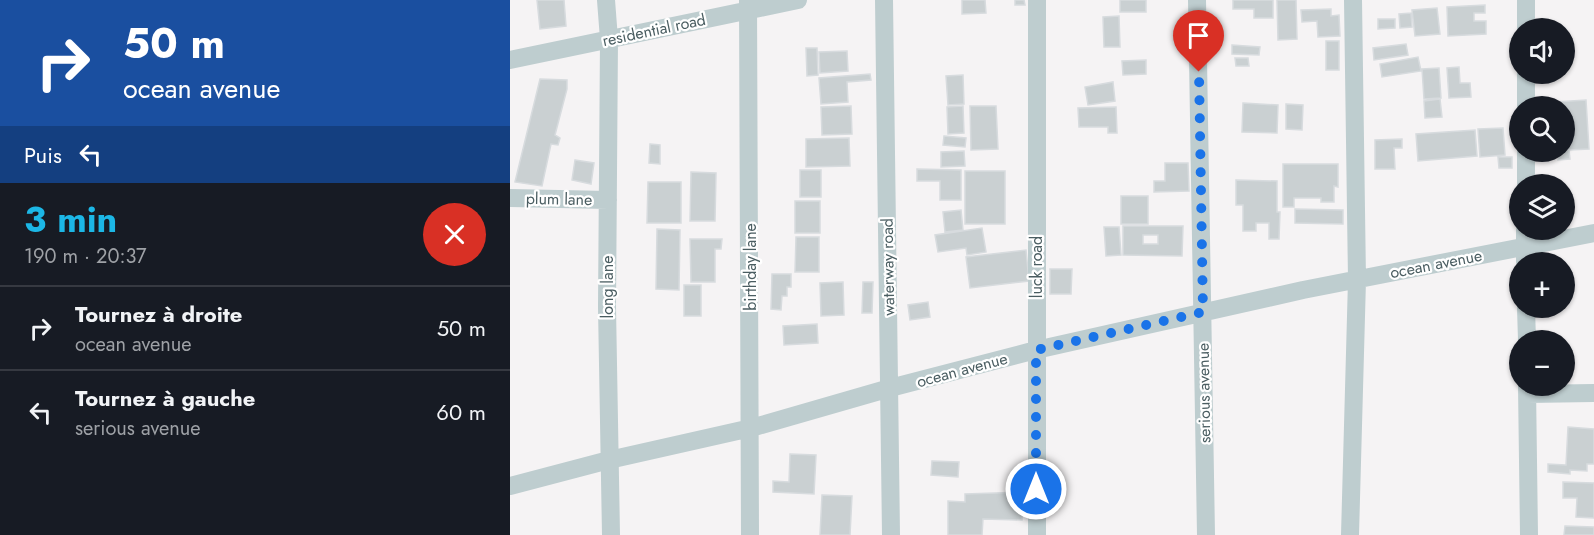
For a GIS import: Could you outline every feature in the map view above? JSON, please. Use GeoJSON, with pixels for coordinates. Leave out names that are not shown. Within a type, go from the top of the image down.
{"type":"FeatureCollection","features":[{"type":"Feature","properties":{"kind":"street","name":"long lane"},"geometry":{"type":"LineString","coordinates":[[606,0],[609,39],[607,307],[611,535]]}},
{"type":"Feature","properties":{"kind":"street","name":"residential road"},"geometry":{"type":"LineString","coordinates":[[510,60],[609,39],[748,5],[798,0]]}},
{"type":"Feature","properties":{"kind":"street","name":"waterway road"},"geometry":{"type":"LineString","coordinates":[[884,0],[891,535]]}},
{"type":"Feature","properties":{"kind":"street","name":"luck road"},"geometry":{"type":"LineString","coordinates":[[1037,0],[1037,535]]}},
{"type":"Feature","properties":{"kind":"street","name":"serious avenue"},"geometry":{"type":"LineString","coordinates":[[1197,0],[1206,535]]}},
{"type":"Feature","properties":{"kind":"street"},"geometry":{"type":"LineString","coordinates":[[1350,535],[1357,280],[1353,0]]}},
{"type":"Feature","properties":{"kind":"street"},"geometry":{"type":"LineString","coordinates":[[1526,0],[1526,18]]}},
{"type":"Feature","properties":{"kind":"street","name":"birthday lane"},"geometry":{"type":"LineString","coordinates":[[748,5],[750,535]]}},
{"type":"Feature","properties":{"kind":"street","name":"plum lane"},"geometry":{"type":"LineString","coordinates":[[510,198],[608,200]]}},
{"type":"Feature","properties":{"kind":"street","name":"ocean avenue"},"geometry":{"type":"LineString","coordinates":[[510,486],[609,460],[751,428],[890,388],[1036,350],[1303,290],[1594,233]]}},
{"type":"Feature","properties":{"kind":"street"},"geometry":{"type":"LineString","coordinates":[[1575,392],[1594,393]]}},
{"type":"Feature","properties":{"kind":"street"},"geometry":{"type":"LineString","coordinates":[[1528,396],[1529,535]]}},
{"type":"Feature","properties":{"kind":"building"},"geometry":{"type":"Polygon","coordinates":[[[537,0],[564,0],[566,26],[540,29],[537,0]]]}},
{"type":"Feature","properties":{"kind":"building"},"geometry":{"type":"Polygon","coordinates":[[[962,0],[985,0],[986,13],[962,14],[962,0]]]}},
{"type":"Feature","properties":{"kind":"building"},"geometry":{"type":"Polygon","coordinates":[[[1015,0],[1024,0],[1025,5],[1015,5],[1015,0]]]}},
{"type":"Feature","properties":{"kind":"building"},"geometry":{"type":"Polygon","coordinates":[[[1120,0],[1146,0],[1146,12],[1120,12],[1120,0]]]}},
{"type":"Feature","properties":{"kind":"building"},"geometry":{"type":"Polygon","coordinates":[[[1233,0],[1273,0],[1273,18],[1254,18],[1254,9],[1233,9],[1233,0]]]}},
{"type":"Feature","properties":{"kind":"building"},"geometry":{"type":"Polygon","coordinates":[[[1277,0],[1296,0],[1297,39],[1278,40],[1277,0]]]}},
{"type":"Feature","properties":{"kind":"building"},"geometry":{"type":"Polygon","coordinates":[[[1485,5],[1485,13],[1474,13],[1474,21],[1486,21],[1486,34],[1448,36],[1447,7],[1485,5]]]}},
{"type":"Feature","properties":{"kind":"building"},"geometry":{"type":"Polygon","coordinates":[[[1437,8],[1440,34],[1415,36],[1412,10],[1437,8]]]}},
{"type":"Feature","properties":{"kind":"building"},"geometry":{"type":"Polygon","coordinates":[[[1331,9],[1331,16],[1339,15],[1340,36],[1318,37],[1317,21],[1302,22],[1301,10],[1331,9]]]}},
{"type":"Feature","properties":{"kind":"building"},"geometry":{"type":"Polygon","coordinates":[[[1411,13],[1412,27],[1400,28],[1399,14],[1411,13]]]}},
{"type":"Feature","properties":{"kind":"building"},"geometry":{"type":"Polygon","coordinates":[[[1119,16],[1120,47],[1104,47],[1103,17],[1119,16]]]}},
{"type":"Feature","properties":{"kind":"building"},"geometry":{"type":"Polygon","coordinates":[[[1378,19],[1395,19],[1395,28],[1378,29],[1378,19]]]}},
{"type":"Feature","properties":{"kind":"building"},"geometry":{"type":"Polygon","coordinates":[[[1326,41],[1339,41],[1339,70],[1326,70],[1326,41]]]}},
{"type":"Feature","properties":{"kind":"building"},"geometry":{"type":"Polygon","coordinates":[[[1406,44],[1408,55],[1374,60],[1373,48],[1406,44]]]}},
{"type":"Feature","properties":{"kind":"building"},"geometry":{"type":"Polygon","coordinates":[[[1232,45],[1260,47],[1259,55],[1232,54],[1232,45]]]}},
{"type":"Feature","properties":{"kind":"building"},"geometry":{"type":"Polygon","coordinates":[[[806,48],[817,48],[818,75],[807,76],[806,48]]]}},
{"type":"Feature","properties":{"kind":"building"},"geometry":{"type":"Polygon","coordinates":[[[847,51],[848,71],[820,73],[819,52],[847,51]]]}},
{"type":"Feature","properties":{"kind":"building"},"geometry":{"type":"Polygon","coordinates":[[[1418,57],[1421,71],[1382,77],[1380,64],[1418,57]]]}},
{"type":"Feature","properties":{"kind":"building"},"geometry":{"type":"Polygon","coordinates":[[[1235,58],[1248,58],[1249,66],[1236,66],[1235,58]]]}},
{"type":"Feature","properties":{"kind":"building"},"geometry":{"type":"Polygon","coordinates":[[[1146,60],[1146,74],[1123,75],[1122,61],[1146,60]]]}},
{"type":"Feature","properties":{"kind":"building"},"geometry":{"type":"Polygon","coordinates":[[[1459,67],[1460,83],[1470,83],[1471,97],[1449,98],[1447,68],[1459,67]]]}},
{"type":"Feature","properties":{"kind":"building"},"geometry":{"type":"Polygon","coordinates":[[[1439,68],[1441,98],[1424,99],[1422,69],[1439,68]]]}},
{"type":"Feature","properties":{"kind":"building"},"geometry":{"type":"Polygon","coordinates":[[[870,74],[871,80],[847,82],[848,102],[821,104],[819,78],[870,74]]]}},
{"type":"Feature","properties":{"kind":"building"},"geometry":{"type":"Polygon","coordinates":[[[963,75],[964,104],[948,105],[946,76],[963,75]]]}},
{"type":"Feature","properties":{"kind":"building"},"geometry":{"type":"Polygon","coordinates":[[[540,79],[567,80],[567,89],[555,135],[560,138],[558,145],[551,144],[542,186],[515,182],[540,79]]]}},
{"type":"Feature","properties":{"kind":"building"},"geometry":{"type":"Polygon","coordinates":[[[1113,82],[1115,101],[1088,105],[1085,87],[1113,82]]]}},
{"type":"Feature","properties":{"kind":"building"},"geometry":{"type":"Polygon","coordinates":[[[1440,99],[1442,117],[1425,118],[1424,101],[1440,99]]]}},
{"type":"Feature","properties":{"kind":"building"},"geometry":{"type":"Polygon","coordinates":[[[1586,100],[1589,149],[1575,150],[1575,101],[1586,100]]]}},
{"type":"Feature","properties":{"kind":"building"},"geometry":{"type":"Polygon","coordinates":[[[1243,103],[1278,105],[1277,133],[1242,132],[1243,103]]]}},
{"type":"Feature","properties":{"kind":"building"},"geometry":{"type":"Polygon","coordinates":[[[1286,104],[1303,105],[1302,130],[1286,129],[1286,104]]]}},
{"type":"Feature","properties":{"kind":"building"},"geometry":{"type":"Polygon","coordinates":[[[851,106],[852,134],[822,135],[821,107],[851,106]]]}},
{"type":"Feature","properties":{"kind":"building"},"geometry":{"type":"Polygon","coordinates":[[[963,106],[964,133],[948,134],[947,107],[963,106]]]}},
{"type":"Feature","properties":{"kind":"building"},"geometry":{"type":"Polygon","coordinates":[[[970,106],[996,106],[998,149],[971,150],[970,106]]]}},
{"type":"Feature","properties":{"kind":"building"},"geometry":{"type":"Polygon","coordinates":[[[1116,107],[1117,133],[1108,133],[1108,127],[1079,127],[1078,108],[1116,107]]]}},
{"type":"Feature","properties":{"kind":"building"},"geometry":{"type":"Polygon","coordinates":[[[1503,128],[1505,155],[1480,157],[1478,129],[1503,128]]]}},
{"type":"Feature","properties":{"kind":"building"},"geometry":{"type":"Polygon","coordinates":[[[1475,130],[1477,156],[1418,161],[1416,134],[1475,130]]]}},
{"type":"Feature","properties":{"kind":"building"},"geometry":{"type":"Polygon","coordinates":[[[944,136],[966,138],[965,147],[943,145],[944,136]]]}},
{"type":"Feature","properties":{"kind":"building"},"geometry":{"type":"Polygon","coordinates":[[[849,138],[850,166],[806,167],[806,139],[849,138]]]}},
{"type":"Feature","properties":{"kind":"building"},"geometry":{"type":"Polygon","coordinates":[[[1402,139],[1402,148],[1394,148],[1395,169],[1375,169],[1375,140],[1402,139]]]}},
{"type":"Feature","properties":{"kind":"building"},"geometry":{"type":"Polygon","coordinates":[[[650,144],[660,145],[660,164],[649,163],[650,144]]]}},
{"type":"Feature","properties":{"kind":"building"},"geometry":{"type":"Polygon","coordinates":[[[964,151],[965,166],[941,167],[941,152],[964,151]]]}},
{"type":"Feature","properties":{"kind":"building"},"geometry":{"type":"Polygon","coordinates":[[[1498,157],[1509,157],[1512,168],[1499,168],[1498,157]]]}},
{"type":"Feature","properties":{"kind":"building"},"geometry":{"type":"Polygon","coordinates":[[[575,160],[594,163],[591,184],[572,180],[575,160]]]}},
{"type":"Feature","properties":{"kind":"building"},"geometry":{"type":"Polygon","coordinates":[[[1165,163],[1188,163],[1189,191],[1154,192],[1154,181],[1165,181],[1165,163]]]}},
{"type":"Feature","properties":{"kind":"building"},"geometry":{"type":"Polygon","coordinates":[[[1283,164],[1338,164],[1338,187],[1334,186],[1334,202],[1321,202],[1321,198],[1294,198],[1294,207],[1283,207],[1283,164]]]}},
{"type":"Feature","properties":{"kind":"building"},"geometry":{"type":"Polygon","coordinates":[[[917,169],[961,170],[961,200],[940,200],[940,181],[917,181],[917,169]]]}},
{"type":"Feature","properties":{"kind":"building"},"geometry":{"type":"Polygon","coordinates":[[[800,170],[821,170],[821,197],[800,197],[800,170]]]}},
{"type":"Feature","properties":{"kind":"building"},"geometry":{"type":"Polygon","coordinates":[[[965,171],[1005,171],[1005,224],[965,224],[965,171]]]}},
{"type":"Feature","properties":{"kind":"building"},"geometry":{"type":"Polygon","coordinates":[[[691,172],[716,173],[715,221],[690,221],[691,172]]]}},
{"type":"Feature","properties":{"kind":"building"},"geometry":{"type":"Polygon","coordinates":[[[1236,180],[1277,181],[1277,212],[1280,212],[1279,239],[1269,239],[1269,223],[1256,223],[1256,231],[1243,231],[1243,205],[1236,205],[1236,180]]]}},
{"type":"Feature","properties":{"kind":"building"},"geometry":{"type":"Polygon","coordinates":[[[648,182],[681,182],[681,223],[647,223],[648,182]]]}},
{"type":"Feature","properties":{"kind":"building"},"geometry":{"type":"Polygon","coordinates":[[[1121,196],[1148,196],[1148,224],[1121,224],[1121,196]]]}},
{"type":"Feature","properties":{"kind":"building"},"geometry":{"type":"Polygon","coordinates":[[[795,201],[820,201],[820,233],[795,233],[795,201]]]}},
{"type":"Feature","properties":{"kind":"building"},"geometry":{"type":"Polygon","coordinates":[[[1295,209],[1343,210],[1343,224],[1295,223],[1295,209]]]}},
{"type":"Feature","properties":{"kind":"building"},"geometry":{"type":"Polygon","coordinates":[[[961,210],[963,230],[945,232],[943,212],[961,210]]]}},
{"type":"Feature","properties":{"kind":"building"},"geometry":{"type":"Polygon","coordinates":[[[1123,226],[1183,226],[1182,256],[1123,255],[1123,226]],[[1143,235],[1143,244],[1158,244],[1158,235],[1143,235]]]}},
{"type":"Feature","properties":{"kind":"building"},"geometry":{"type":"Polygon","coordinates":[[[1104,227],[1119,227],[1121,255],[1106,256],[1104,227]]]}},
{"type":"Feature","properties":{"kind":"building"},"geometry":{"type":"Polygon","coordinates":[[[982,228],[986,252],[967,255],[966,248],[938,252],[935,235],[982,228]]]}},
{"type":"Feature","properties":{"kind":"building"},"geometry":{"type":"Polygon","coordinates":[[[657,229],[680,230],[679,290],[656,289],[657,229]]]}},
{"type":"Feature","properties":{"kind":"building"},"geometry":{"type":"Polygon","coordinates":[[[796,237],[819,237],[819,272],[795,272],[796,237]]]}},
{"type":"Feature","properties":{"kind":"building"},"geometry":{"type":"Polygon","coordinates":[[[690,239],[722,239],[721,249],[715,249],[715,282],[691,282],[690,239]]]}},
{"type":"Feature","properties":{"kind":"building"},"geometry":{"type":"Polygon","coordinates":[[[1026,250],[1029,281],[970,288],[966,257],[1026,250]]]}},
{"type":"Feature","properties":{"kind":"building"},"geometry":{"type":"Polygon","coordinates":[[[1050,269],[1072,269],[1071,294],[1050,294],[1050,269]]]}},
{"type":"Feature","properties":{"kind":"building"},"geometry":{"type":"Polygon","coordinates":[[[772,274],[791,274],[791,287],[787,287],[787,296],[782,296],[781,310],[771,309],[772,274]]]}},
{"type":"Feature","properties":{"kind":"building"},"geometry":{"type":"Polygon","coordinates":[[[843,282],[844,315],[821,316],[820,283],[843,282]]]}},
{"type":"Feature","properties":{"kind":"building"},"geometry":{"type":"Polygon","coordinates":[[[863,282],[873,282],[872,313],[862,313],[863,282]]]}},
{"type":"Feature","properties":{"kind":"building"},"geometry":{"type":"Polygon","coordinates":[[[684,285],[701,285],[701,316],[684,316],[684,285]]]}},
{"type":"Feature","properties":{"kind":"building"},"geometry":{"type":"Polygon","coordinates":[[[928,302],[930,317],[910,320],[908,305],[928,302]]]}},
{"type":"Feature","properties":{"kind":"building"},"geometry":{"type":"Polygon","coordinates":[[[817,324],[818,343],[784,345],[783,326],[817,324]]]}},
{"type":"Feature","properties":{"kind":"building"},"geometry":{"type":"Polygon","coordinates":[[[1568,427],[1594,429],[1594,464],[1587,464],[1587,471],[1570,470],[1570,474],[1548,472],[1548,464],[1566,465],[1568,427]]]}},
{"type":"Feature","properties":{"kind":"building"},"geometry":{"type":"Polygon","coordinates":[[[790,454],[816,455],[814,494],[773,492],[773,481],[789,482],[790,454]]]}},
{"type":"Feature","properties":{"kind":"building"},"geometry":{"type":"Polygon","coordinates":[[[932,461],[959,462],[958,477],[931,475],[932,461]]]}},
{"type":"Feature","properties":{"kind":"building"},"geometry":{"type":"Polygon","coordinates":[[[1563,482],[1594,483],[1594,518],[1576,517],[1577,498],[1563,498],[1563,482]]]}},
{"type":"Feature","properties":{"kind":"building"},"geometry":{"type":"Polygon","coordinates":[[[1023,492],[1022,520],[983,519],[982,535],[948,535],[948,501],[965,502],[965,494],[1023,492]]]}},
{"type":"Feature","properties":{"kind":"building"},"geometry":{"type":"Polygon","coordinates":[[[822,495],[852,496],[850,535],[820,535],[822,495]]]}},
{"type":"Feature","properties":{"kind":"building"},"geometry":{"type":"Polygon","coordinates":[[[1565,526],[1594,527],[1594,535],[1564,535],[1565,526]]]}},
{"type":"Feature","properties":{"kind":"route"},"geometry":{"type":"LineString","coordinates":[[1036,489],[1036,350],[1203,312],[1199,72]]}}]}
